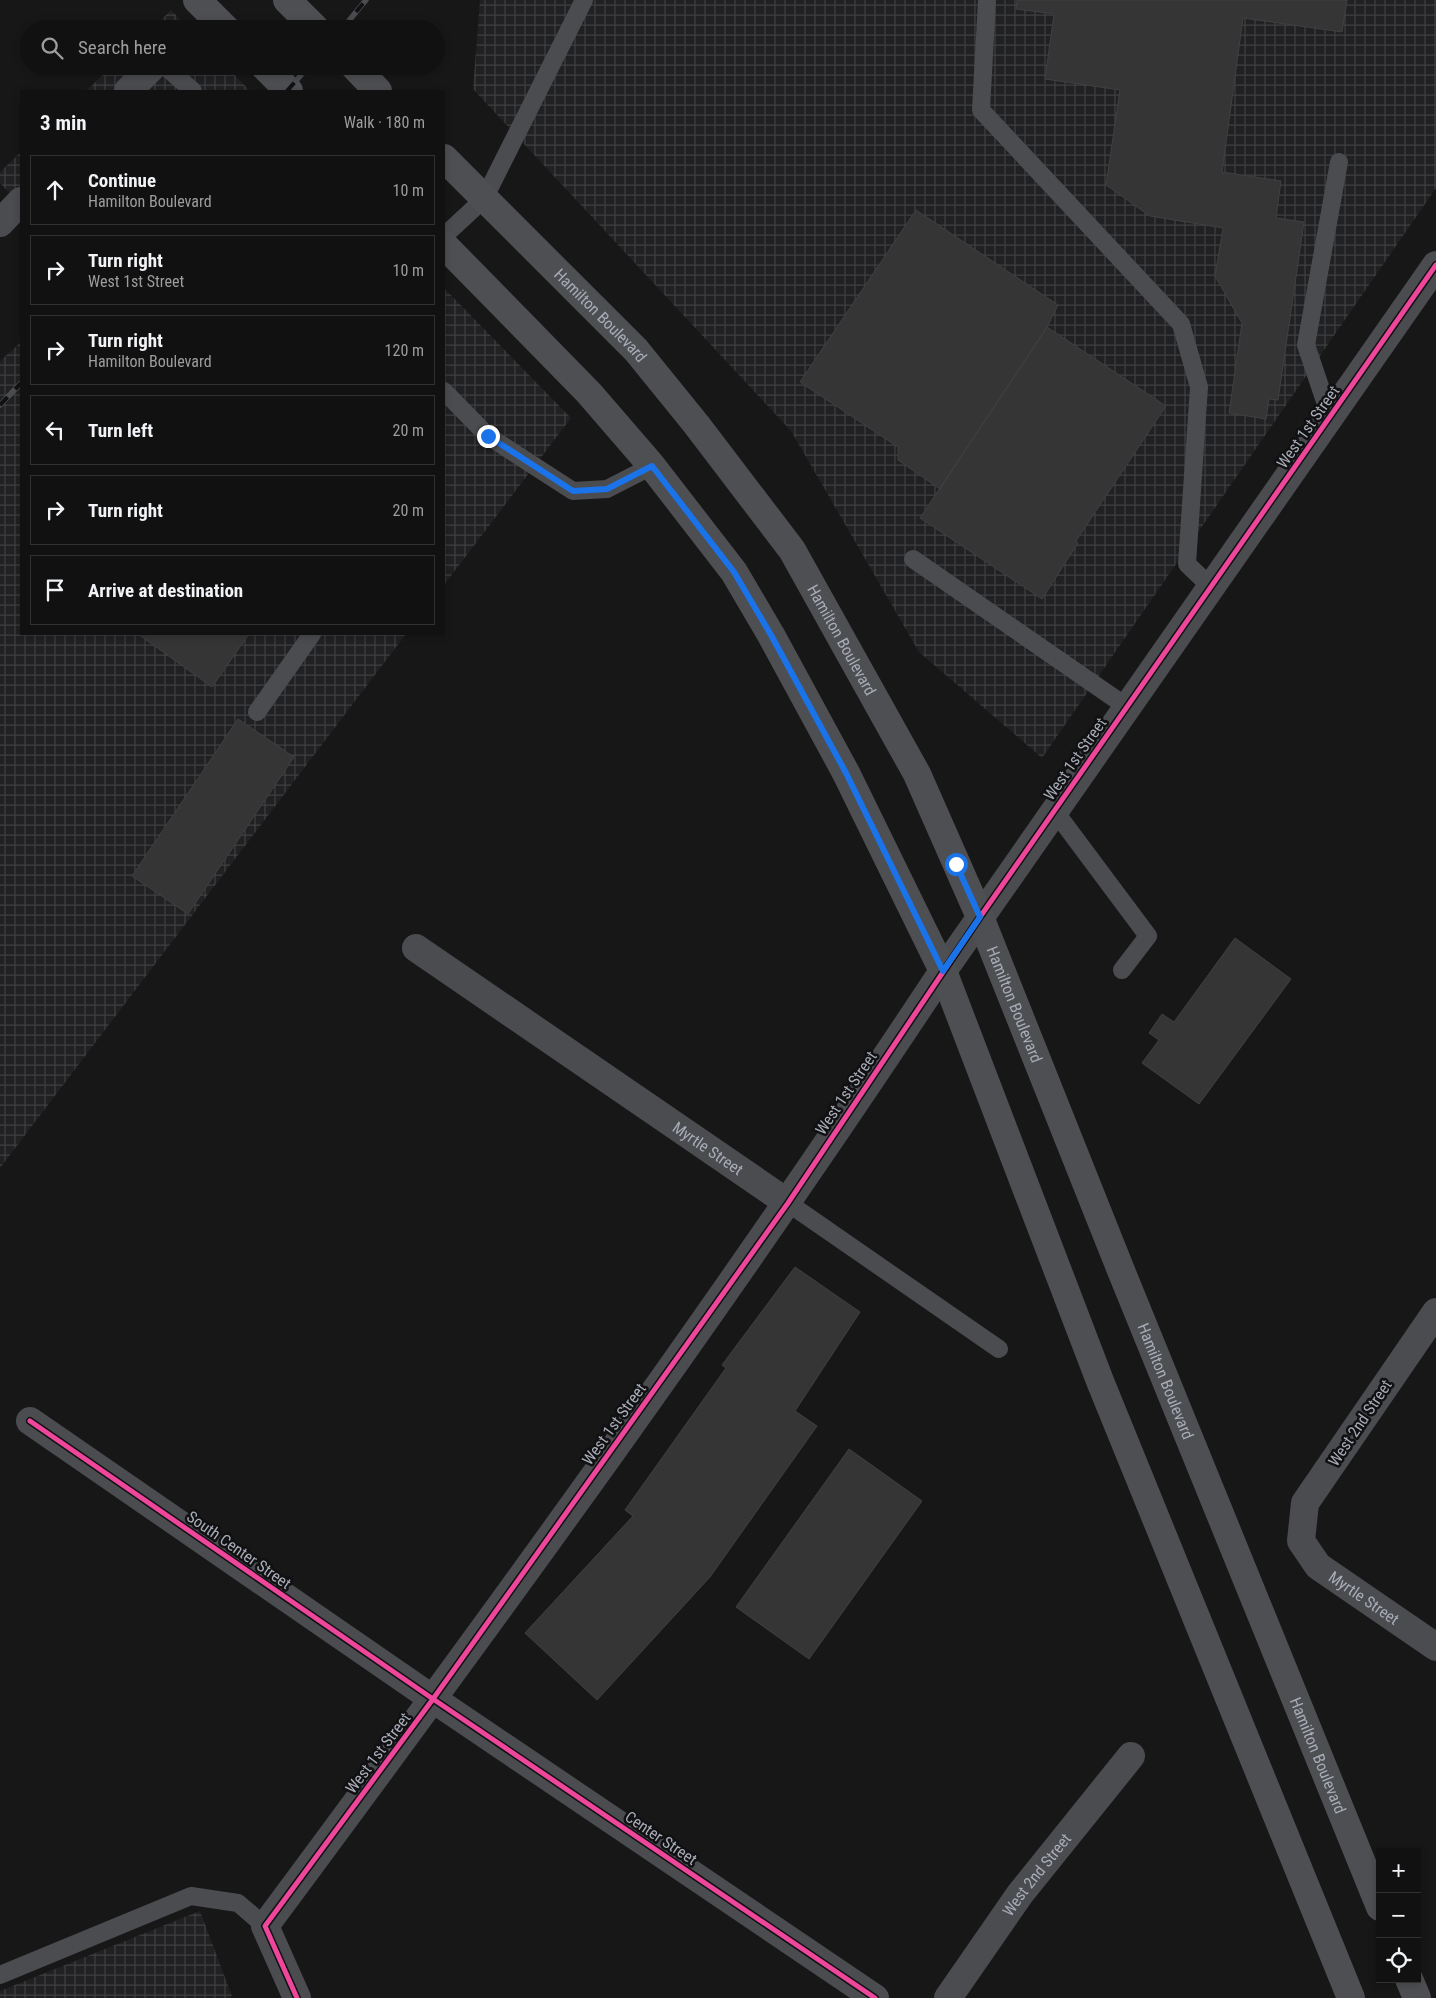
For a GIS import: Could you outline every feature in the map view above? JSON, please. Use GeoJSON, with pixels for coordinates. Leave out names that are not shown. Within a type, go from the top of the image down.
{"type":"FeatureCollection","features":[{"type":"Feature","properties":{"kind":"main road"},"geometry":{"type":"LineString","coordinates":[[197,0],[217,20]]}},
{"type":"Feature","properties":{"kind":"main road"},"geometry":{"type":"LineString","coordinates":[[287,0],[307,20]]}},
{"type":"Feature","properties":{"kind":"main road"},"geometry":{"type":"LineString","coordinates":[[273,75],[288,90]]}},
{"type":"Feature","properties":{"kind":"main road"},"geometry":{"type":"LineString","coordinates":[[363,75],[377,90]]}},
{"type":"Feature","properties":{"kind":"main road","name":"Hamilton Boulevard"},"geometry":{"type":"LineString","coordinates":[[445,159],[636,350],[696,424],[792,550],[917,774],[980,917],[1120,1268],[1376,1897]]}},
{"type":"Feature","properties":{"kind":"main road"},"geometry":{"type":"LineString","coordinates":[[445,246],[589,393],[652,466],[734,572],[771,635],[846,773],[943,971],[1100,1381],[1351,1998]]}},
{"type":"Feature","properties":{"kind":"main road"},"geometry":{"type":"LineString","coordinates":[[1411,1983],[1417,1998]]}},
{"type":"Feature","properties":{"kind":"street"},"geometry":{"type":"LineString","coordinates":[[129,90],[144,75]]}},
{"type":"Feature","properties":{"kind":"street"},"geometry":{"type":"LineString","coordinates":[[0,223],[20,203]]}},
{"type":"Feature","properties":{"kind":"street","name":"West 1st Street"},"geometry":{"type":"LineString","coordinates":[[265,1926],[433,1699],[788,1203],[980,917],[1436,265]]}},
{"type":"Feature","properties":{"kind":"street","name":"Myrtle Street"},"geometry":{"type":"LineString","coordinates":[[416,948],[788,1203]]}},
{"type":"Feature","properties":{"kind":"street","name":"West 2nd Street"},"geometry":{"type":"LineString","coordinates":[[1302,1541],[1305,1503],[1436,1312]]}},
{"type":"Feature","properties":{"kind":"street","name":"South Center Street"},"geometry":{"type":"LineString","coordinates":[[30,1421],[433,1699]]}},
{"type":"Feature","properties":{"kind":"street","name":"Myrtle Street"},"geometry":{"type":"LineString","coordinates":[[1302,1541],[1318,1566],[1436,1647]]}},
{"type":"Feature","properties":{"kind":"street","name":"Center Street"},"geometry":{"type":"LineString","coordinates":[[433,1699],[875,1998]]}},
{"type":"Feature","properties":{"kind":"street","name":"West 2nd Street"},"geometry":{"type":"LineString","coordinates":[[948,1998],[1020,1894],[1131,1756]]}},
{"type":"Feature","properties":{"kind":"street"},"geometry":{"type":"LineString","coordinates":[[265,1926],[297,1998]]}},
{"type":"Feature","properties":{"kind":"lane"},"geometry":{"type":"LineString","coordinates":[[445,235],[484,200],[584,0]]}},
{"type":"Feature","properties":{"kind":"lane"},"geometry":{"type":"LineString","coordinates":[[987,0],[981,110],[1181,324],[1199,387],[1187,564],[1211,587]]}},
{"type":"Feature","properties":{"kind":"lane"},"geometry":{"type":"LineString","coordinates":[[175,75],[192,90]]}},
{"type":"Feature","properties":{"kind":"lane"},"geometry":{"type":"LineString","coordinates":[[1330,416],[1306,346],[1339,162]]}},
{"type":"Feature","properties":{"kind":"lane"},"geometry":{"type":"LineString","coordinates":[[445,392],[488,436],[573,491],[607,489],[652,466]]}},
{"type":"Feature","properties":{"kind":"lane"},"geometry":{"type":"LineString","coordinates":[[913,559],[1126,707]]}},
{"type":"Feature","properties":{"kind":"lane"},"geometry":{"type":"LineString","coordinates":[[257,712],[311,635]]}},
{"type":"Feature","properties":{"kind":"lane"},"geometry":{"type":"LineString","coordinates":[[1054,810],[1148,936],[1122,970]]}},
{"type":"Feature","properties":{"kind":"lane","name":"Myrtle Street"},"geometry":{"type":"LineString","coordinates":[[788,1203],[999,1349]]}},
{"type":"Feature","properties":{"kind":"lane"},"geometry":{"type":"LineString","coordinates":[[0,1975],[191,1896],[238,1903],[265,1926]]}},
{"type":"Feature","properties":{"kind":"shaded area"},"geometry":{"type":"Polygon","coordinates":[[[480,0],[1436,0],[1436,188],[1042,758],[919,652],[791,431],[473,89],[480,0]]]}},
{"type":"Feature","properties":{"kind":"shaded area"},"geometry":{"type":"Polygon","coordinates":[[[171,10],[180,20],[161,20],[171,10]]]}},
{"type":"Feature","properties":{"kind":"shaded area"},"geometry":{"type":"Polygon","coordinates":[[[103,75],[235,75],[249,90],[87,90],[103,75]]]}},
{"type":"Feature","properties":{"kind":"shaded area"},"geometry":{"type":"Polygon","coordinates":[[[20,153],[20,204],[0,183],[0,172],[20,153]]]}},
{"type":"Feature","properties":{"kind":"shaded area"},"geometry":{"type":"Polygon","coordinates":[[[445,289],[571,418],[445,584],[445,289]]]}},
{"type":"Feature","properties":{"kind":"shaded area"},"geometry":{"type":"Polygon","coordinates":[[[20,343],[20,635],[405,635],[0,1168],[0,361],[20,343]]]}},
{"type":"Feature","properties":{"kind":"shaded area"},"geometry":{"type":"Polygon","coordinates":[[[200,1911],[232,1996],[230,1998],[0,1998],[0,1991],[200,1911]]]}},
{"type":"Feature","properties":{"kind":"building"},"geometry":{"type":"Polygon","coordinates":[[[1017,0],[1347,0],[1342,32],[1243,18],[1222,172],[1281,181],[1276,218],[1304,222],[1278,400],[1269,399],[1266,419],[1229,413],[1242,323],[1215,276],[1223,228],[1150,216],[1106,185],[1120,90],[1045,79],[1054,14],[1016,9],[1017,0]]]}},
{"type":"Feature","properties":{"kind":"building"},"geometry":{"type":"Polygon","coordinates":[[[916,210],[1058,305],[1047,327],[940,489],[898,460],[898,447],[800,382],[916,210]]]}},
{"type":"Feature","properties":{"kind":"building"},"geometry":{"type":"Polygon","coordinates":[[[1047,327],[1166,406],[1076,541],[1078,543],[1042,599],[920,518],[1047,327]]]}},
{"type":"Feature","properties":{"kind":"building"},"geometry":{"type":"Polygon","coordinates":[[[139,635],[248,635],[212,687],[139,635]]]}},
{"type":"Feature","properties":{"kind":"building"},"geometry":{"type":"Polygon","coordinates":[[[238,719],[294,757],[188,914],[132,876],[238,719]]]}},
{"type":"Feature","properties":{"kind":"building"},"geometry":{"type":"Polygon","coordinates":[[[1235,938],[1291,979],[1199,1104],[1142,1063],[1159,1040],[1149,1033],[1162,1014],[1174,1022],[1235,938]]]}},
{"type":"Feature","properties":{"kind":"building"},"geometry":{"type":"Polygon","coordinates":[[[795,1267],[860,1312],[795,1411],[817,1426],[710,1577],[597,1700],[525,1633],[633,1516],[625,1510],[726,1368],[722,1365],[795,1267]]]}},
{"type":"Feature","properties":{"kind":"building"},"geometry":{"type":"Polygon","coordinates":[[[849,1449],[922,1501],[809,1659],[736,1607],[849,1449]]]}},
{"type":"Feature","properties":{"kind":"railway"},"geometry":{"type":"LineString","coordinates":[[349,20],[366,0]]}},
{"type":"Feature","properties":{"kind":"railway"},"geometry":{"type":"LineString","coordinates":[[288,90],[301,75]]}},
{"type":"Feature","properties":{"kind":"railway"},"geometry":{"type":"LineString","coordinates":[[0,405],[20,384]]}},
{"type":"Feature","properties":{"kind":"cycle path"},"geometry":{"type":"LineString","coordinates":[[297,1998],[265,1926],[433,1699],[788,1203],[980,917],[1436,265]]}},
{"type":"Feature","properties":{"kind":"cycle path"},"geometry":{"type":"LineString","coordinates":[[30,1421],[433,1699],[875,1998]]}},
{"type":"Feature","properties":{"kind":"route"},"geometry":{"type":"LineString","coordinates":[[488,436],[573,491],[607,489],[652,466],[734,572],[771,635],[846,773],[943,971],[980,917],[956,864]]}}]}
